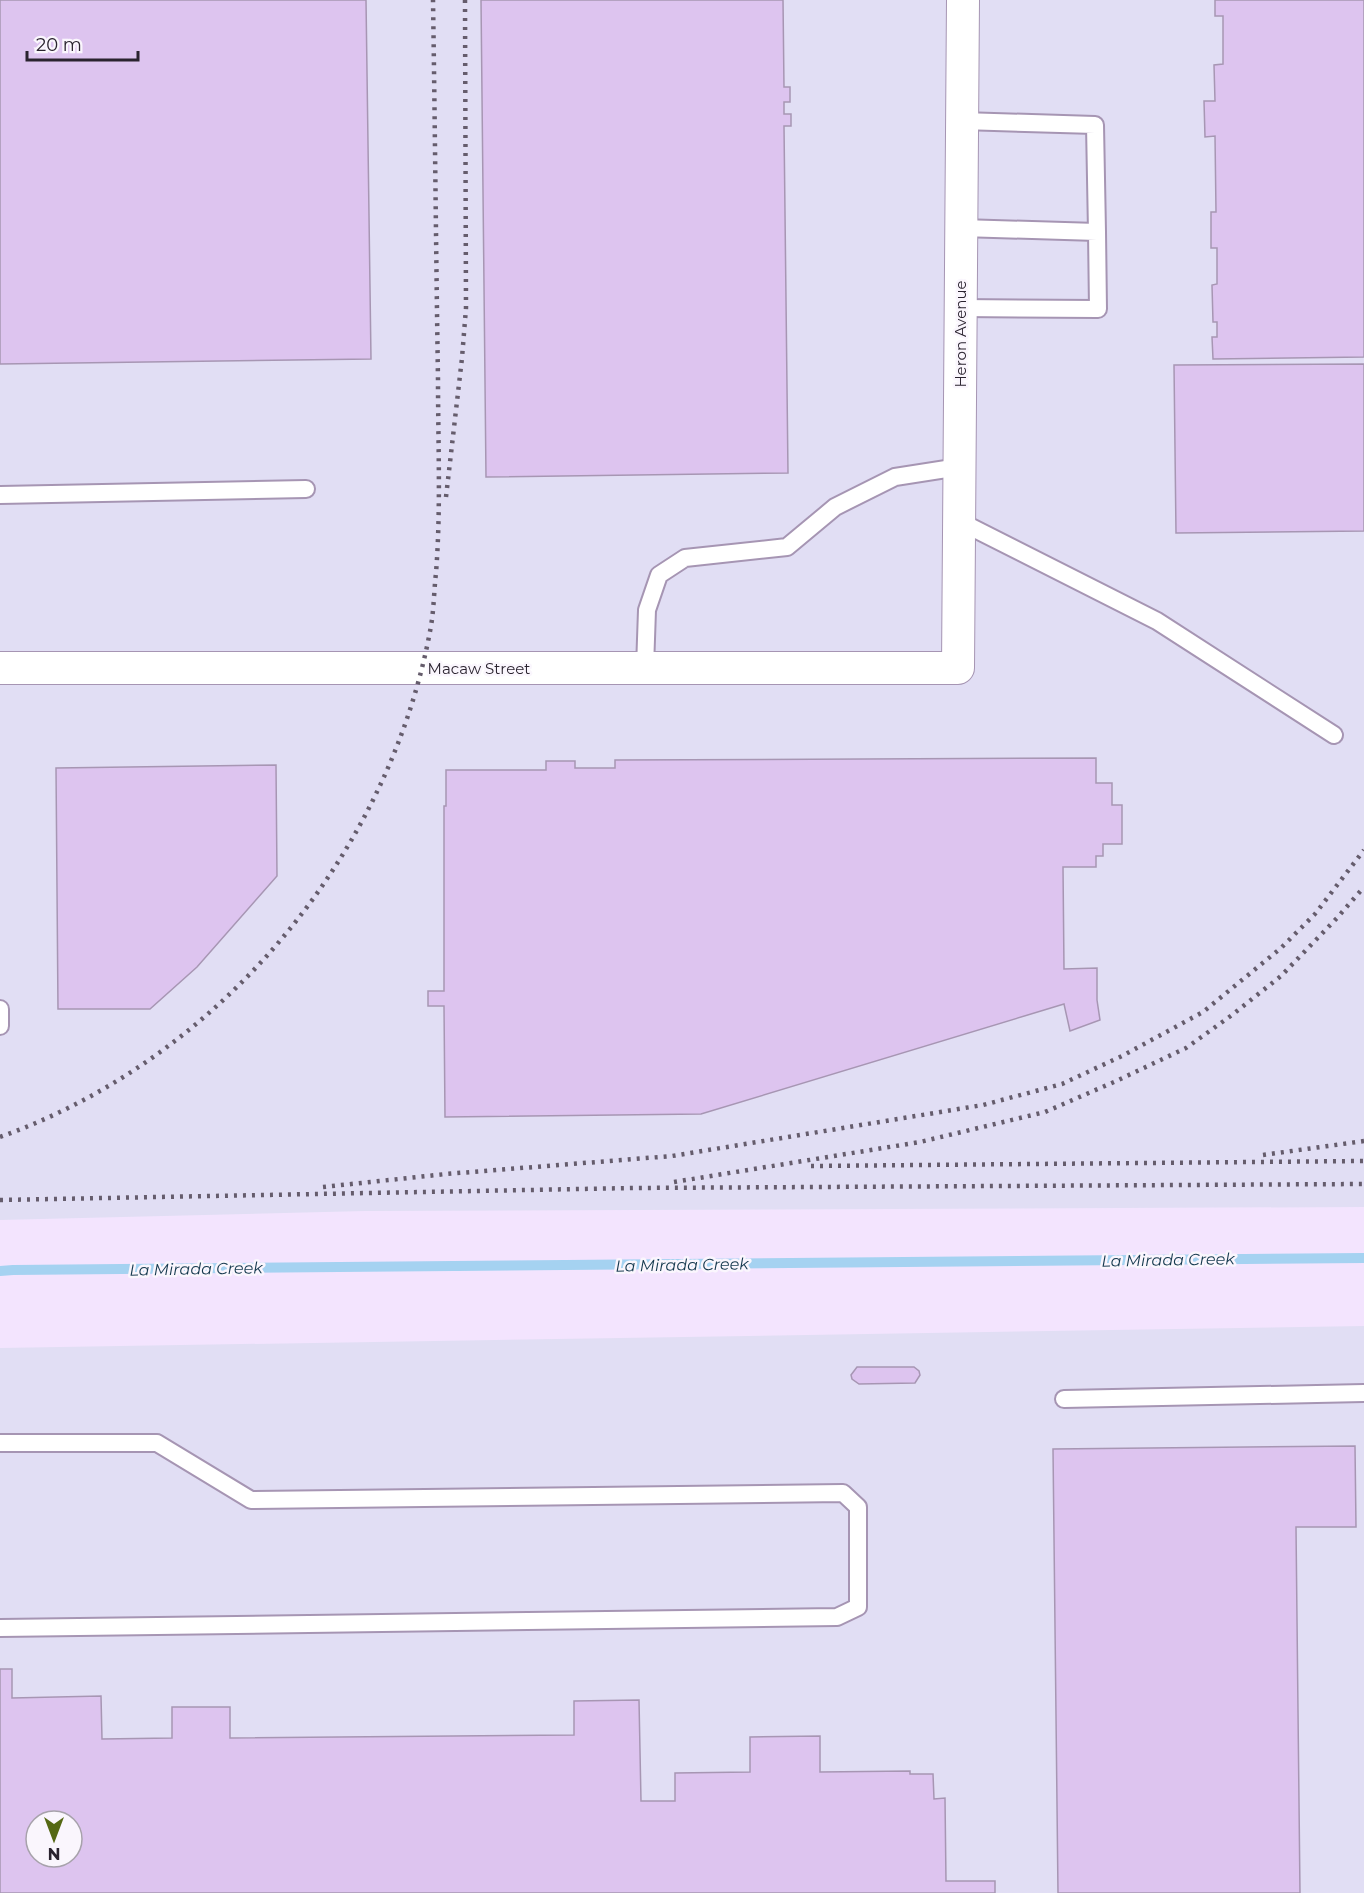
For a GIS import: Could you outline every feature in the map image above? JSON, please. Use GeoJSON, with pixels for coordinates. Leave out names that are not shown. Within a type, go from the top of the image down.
{"type":"FeatureCollection","features":[{"type":"Feature","properties":{"kind":"street","name":"Heron Avenue"},"geometry":{"type":"LineString","coordinates":[[958,668],[963,0]]}},
{"type":"Feature","properties":{"kind":"street","name":"Macaw Street"},"geometry":{"type":"LineString","coordinates":[[0,668],[958,668]]}},
{"type":"Feature","properties":{"kind":"lane"},"geometry":{"type":"LineString","coordinates":[[960,308],[1098,309],[1095,125],[962,121]]}},
{"type":"Feature","properties":{"kind":"lane"},"geometry":{"type":"LineString","coordinates":[[961,228],[1097,232]]}},
{"type":"Feature","properties":{"kind":"lane"},"geometry":{"type":"LineString","coordinates":[[645,668],[647,610],[659,575],[685,558],[787,547],[835,507],[895,477],[959,467]]}},
{"type":"Feature","properties":{"kind":"lane"},"geometry":{"type":"LineString","coordinates":[[0,495],[306,489]]}},
{"type":"Feature","properties":{"kind":"lane"},"geometry":{"type":"LineString","coordinates":[[959,521],[1157,621],[1335,735]]}},
{"type":"Feature","properties":{"kind":"lane"},"geometry":{"type":"LineString","coordinates":[[0,1010],[0,1026]]}},
{"type":"Feature","properties":{"kind":"lane"},"geometry":{"type":"LineString","coordinates":[[1064,1399],[1364,1393]]}},
{"type":"Feature","properties":{"kind":"lane"},"geometry":{"type":"LineString","coordinates":[[0,1443],[157,1443],[251,1500],[843,1493],[858,1507],[858,1607],[837,1617],[0,1628]]}},
{"type":"Feature","properties":{"kind":"shaded area"},"geometry":{"type":"Polygon","coordinates":[[[0,0],[1364,0],[1364,1207],[365,1211],[0,1220],[0,0]]]}},
{"type":"Feature","properties":{"kind":"shaded area"},"geometry":{"type":"Polygon","coordinates":[[[1364,1326],[1364,1893],[0,1893],[0,1348],[1364,1326]]]}},
{"type":"Feature","properties":{"kind":"building"},"geometry":{"type":"Polygon","coordinates":[[[0,0],[366,0],[371,359],[0,364],[0,0]]]}},
{"type":"Feature","properties":{"kind":"building"},"geometry":{"type":"Polygon","coordinates":[[[481,0],[783,0],[784,87],[790,87],[790,102],[784,102],[784,114],[791,114],[791,126],[784,126],[788,473],[486,477],[481,0]]]}},
{"type":"Feature","properties":{"kind":"building"},"geometry":{"type":"Polygon","coordinates":[[[1215,0],[1364,0],[1364,357],[1213,359],[1212,337],[1217,337],[1217,322],[1213,322],[1212,285],[1217,284],[1217,248],[1211,248],[1211,212],[1216,212],[1215,136],[1205,137],[1204,101],[1215,101],[1214,65],[1223,64],[1223,16],[1215,16],[1215,0]]]}},
{"type":"Feature","properties":{"kind":"building"},"geometry":{"type":"Polygon","coordinates":[[[1364,364],[1364,531],[1176,533],[1174,365],[1364,364]]]}},
{"type":"Feature","properties":{"kind":"building"},"geometry":{"type":"Polygon","coordinates":[[[1096,758],[1096,783],[1112,783],[1112,805],[1122,805],[1122,844],[1103,844],[1103,856],[1096,856],[1096,867],[1063,867],[1064,969],[1097,968],[1097,1000],[1100,1020],[1070,1031],[1064,1004],[701,1114],[445,1117],[444,1006],[428,1006],[428,991],[444,991],[446,770],[546,770],[546,761],[575,761],[575,768],[615,768],[615,760],[1096,758]]]}},
{"type":"Feature","properties":{"kind":"building"},"geometry":{"type":"Polygon","coordinates":[[[276,765],[277,876],[197,967],[150,1009],[58,1009],[56,768],[276,765]]]}},
{"type":"Feature","properties":{"kind":"building"},"geometry":{"type":"Polygon","coordinates":[[[857,1367],[914,1367],[920,1375],[915,1383],[859,1384],[852,1379],[851,1375],[857,1367]]]}},
{"type":"Feature","properties":{"kind":"building"},"geometry":{"type":"Polygon","coordinates":[[[1355,1446],[1356,1527],[1296,1527],[1300,1893],[1058,1893],[1053,1449],[1355,1446]]]}},
{"type":"Feature","properties":{"kind":"building"},"geometry":{"type":"Polygon","coordinates":[[[0,1669],[12,1669],[12,1698],[101,1696],[102,1739],[172,1738],[172,1707],[230,1707],[230,1738],[574,1735],[574,1701],[639,1700],[641,1801],[675,1801],[675,1773],[750,1772],[750,1737],[820,1736],[820,1772],[910,1771],[910,1774],[933,1774],[934,1799],[945,1798],[946,1881],[995,1881],[995,1893],[0,1893],[0,1669]]]}},
{"type":"Feature","properties":{"kind":"waterway","name":"La Mirada Creek"},"geometry":{"type":"LineString","coordinates":[[0,1271],[1364,1258]]}},
{"type":"Feature","properties":{"kind":"railway"},"geometry":{"type":"LineString","coordinates":[[0,1137],[80,1102],[154,1056],[222,1001],[282,938],[334,868],[377,791],[410,711],[433,613],[438,524],[433,0]]}},
{"type":"Feature","properties":{"kind":"railway"},"geometry":{"type":"LineString","coordinates":[[446,497],[466,308],[465,0]]}},
{"type":"Feature","properties":{"kind":"railway"},"geometry":{"type":"LineString","coordinates":[[323,1187],[446,1174],[672,1156],[983,1105],[1062,1084],[1122,1056],[1203,1012],[1281,948],[1315,914],[1364,850]]}},
{"type":"Feature","properties":{"kind":"railway"},"geometry":{"type":"LineString","coordinates":[[674,1182],[920,1142],[1045,1112],[1186,1048],[1281,976],[1364,887]]}},
{"type":"Feature","properties":{"kind":"railway"},"geometry":{"type":"LineString","coordinates":[[1263,1155],[1364,1141]]}},
{"type":"Feature","properties":{"kind":"railway"},"geometry":{"type":"LineString","coordinates":[[811,1166],[1364,1161]]}},
{"type":"Feature","properties":{"kind":"railway"},"geometry":{"type":"LineString","coordinates":[[0,1200],[633,1188],[1364,1184]]}}]}
